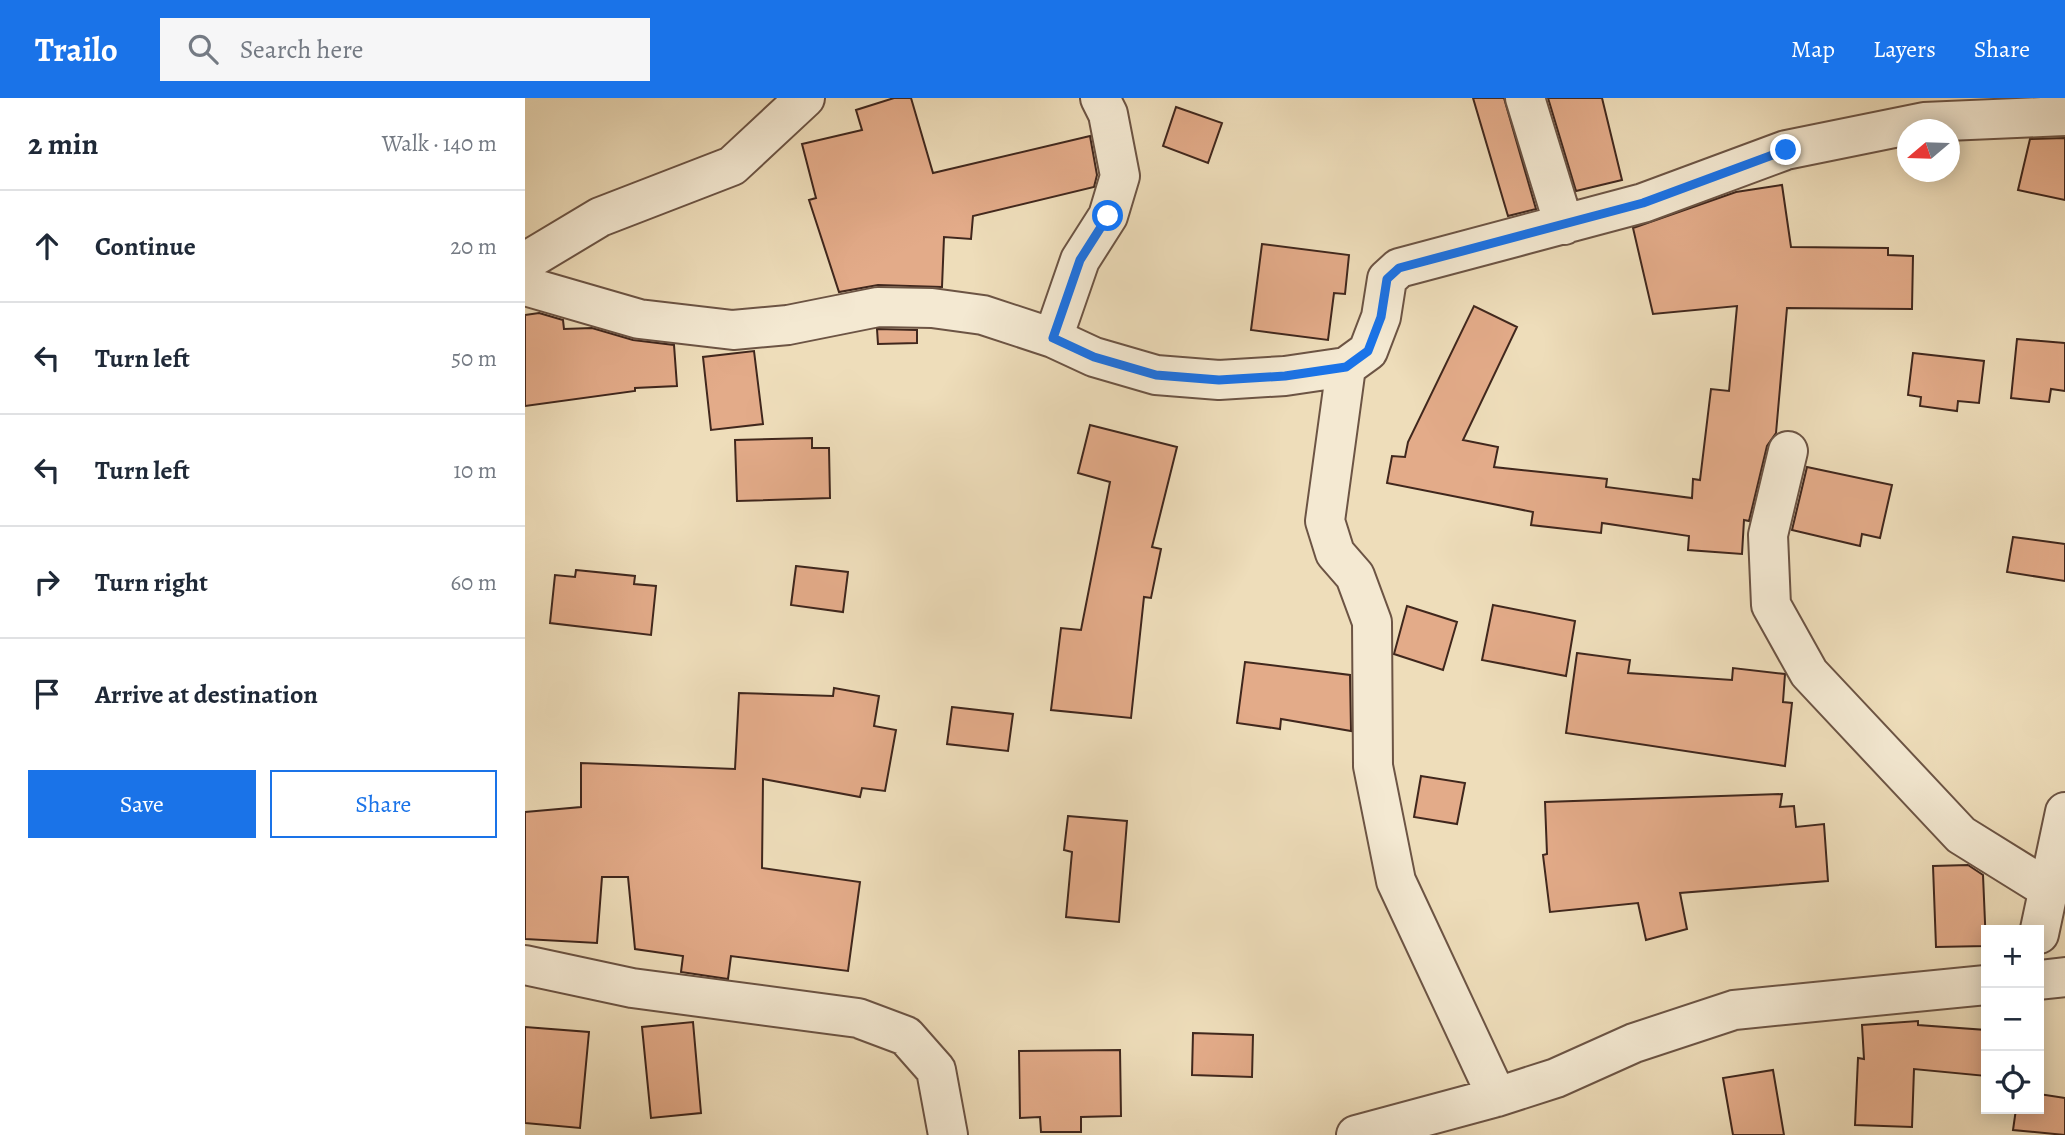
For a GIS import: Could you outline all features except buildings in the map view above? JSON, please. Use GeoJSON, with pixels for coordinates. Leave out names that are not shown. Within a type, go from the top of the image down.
{"type":"FeatureCollection","features":[{"type":"Feature","properties":{"kind":"street"},"geometry":{"type":"LineString","coordinates":[[525,262],[600,216],[732,166],[805,98]]}},
{"type":"Feature","properties":{"kind":"street"},"geometry":{"type":"LineString","coordinates":[[1053,338],[1080,260],[1108,216],[1120,176],[1108,114],[1100,98]]}},
{"type":"Feature","properties":{"kind":"street"},"geometry":{"type":"LineString","coordinates":[[1525,98],[1564,225]]}},
{"type":"Feature","properties":{"kind":"street"},"geometry":{"type":"LineString","coordinates":[[525,286],[639,319],[733,330],[788,324],[878,307],[932,308],[983,314],[1053,338],[1094,357],[1156,375],[1219,380],[1285,376],[1346,367],[1368,351],[1381,317],[1387,279],[1399,268],[1643,203],[1786,150],[1924,122],[2065,116]]}},
{"type":"Feature","properties":{"kind":"street"},"geometry":{"type":"LineString","coordinates":[[1346,367],[1325,521],[1335,553],[1355,576],[1372,622],[1374,766],[1396,881],[1497,1097]]}},
{"type":"Feature","properties":{"kind":"street"},"geometry":{"type":"LineString","coordinates":[[1789,451],[1768,535],[1771,605],[1809,673],[1961,835],[2048,889]]}},
{"type":"Feature","properties":{"kind":"street"},"geometry":{"type":"LineString","coordinates":[[2041,925],[2065,812]]}},
{"type":"Feature","properties":{"kind":"street"},"geometry":{"type":"LineString","coordinates":[[525,965],[632,988],[858,1018],[906,1035],[936,1070],[948,1135]]}},
{"type":"Feature","properties":{"kind":"street"},"geometry":{"type":"LineString","coordinates":[[2044,979],[2065,977]]}},
{"type":"Feature","properties":{"kind":"street"},"geometry":{"type":"LineString","coordinates":[[1356,1135],[1497,1097],[1556,1078],[1634,1043],[1734,1010],[1981,985]]}},
{"type":"Feature","properties":{"kind":"route"},"geometry":{"type":"LineString","coordinates":[[1108,216],[1080,260],[1053,338],[1094,357],[1156,375],[1219,380],[1285,376],[1346,367],[1368,351],[1381,317],[1387,279],[1399,268],[1643,203],[1786,150]]}}]}
